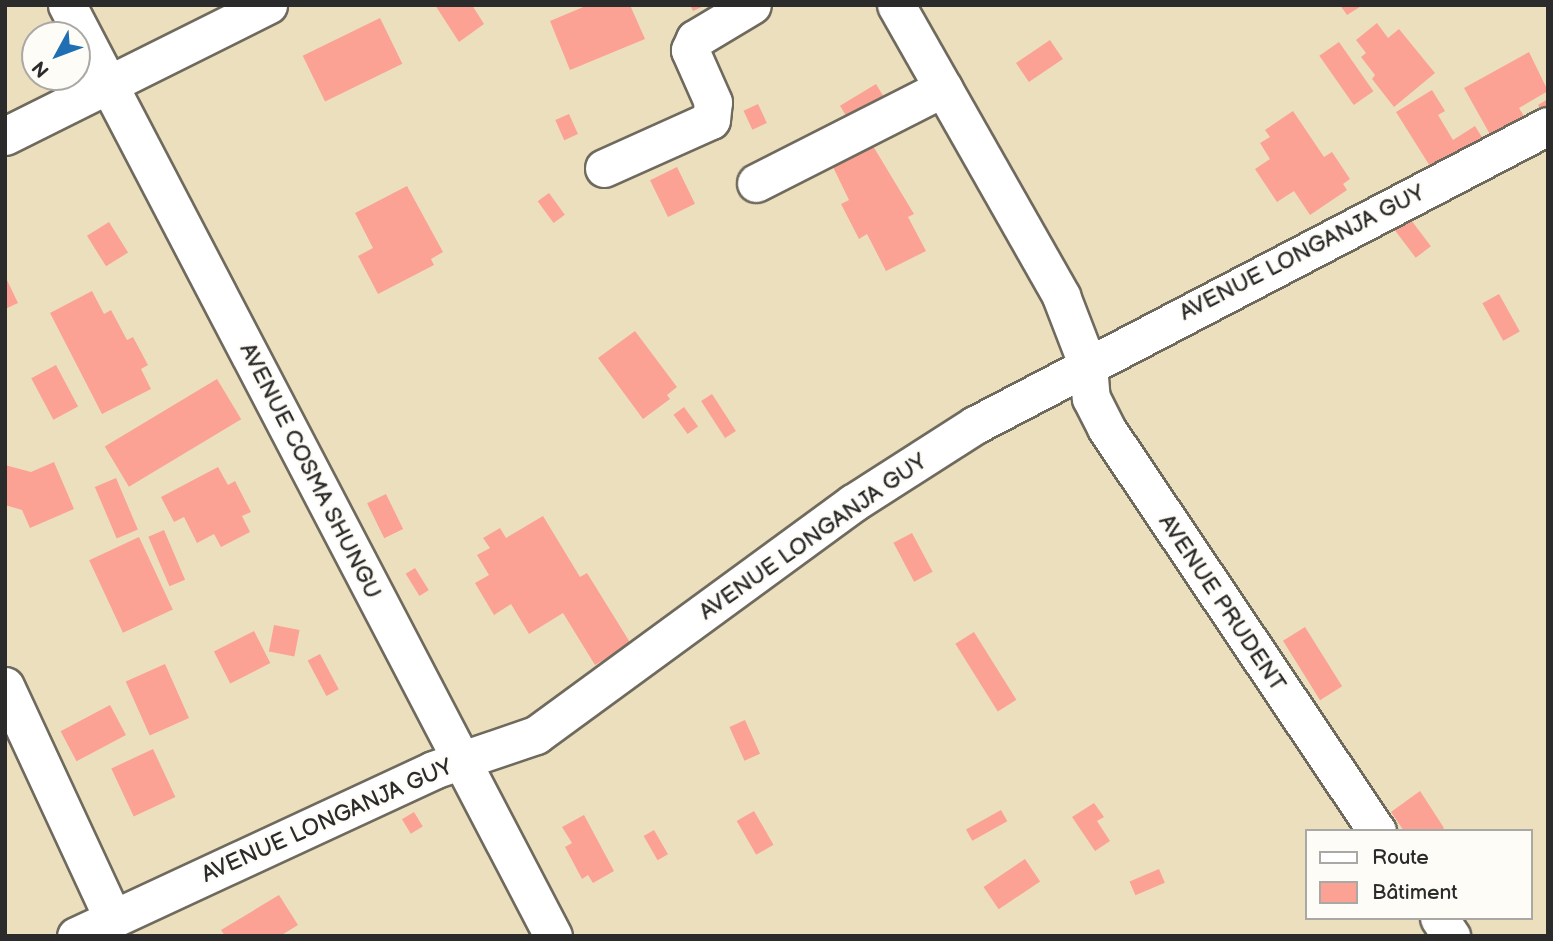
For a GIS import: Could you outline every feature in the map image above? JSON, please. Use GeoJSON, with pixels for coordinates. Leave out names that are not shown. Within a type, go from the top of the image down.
{"type":"FeatureCollection","features":[{"type":"Feature","properties":{"kind":"street","name":"AVENUE COSMA SHUNGU"},"geometry":{"type":"LineString","coordinates":[[67,5],[111,83],[459,762],[553,936]]}},
{"type":"Feature","properties":{"kind":"street"},"geometry":{"type":"LineString","coordinates":[[5,136],[268,5]]}},
{"type":"Feature","properties":{"kind":"street"},"geometry":{"type":"LineString","coordinates":[[604,169],[711,120],[713,102],[690,50],[703,33],[752,5]]}},
{"type":"Feature","properties":{"kind":"street","name":"AVENUE PRUDENT"},"geometry":{"type":"LineString","coordinates":[[896,5],[1046,266],[1088,366],[1091,398],[1105,428],[1376,829]]}},
{"type":"Feature","properties":{"kind":"street"},"geometry":{"type":"LineString","coordinates":[[756,183],[943,88]]}},
{"type":"Feature","properties":{"kind":"street","name":"AVENUE LONGANJA GUY"},"geometry":{"type":"LineString","coordinates":[[76,936],[459,762],[509,748],[558,723],[853,503],[975,425],[1548,127]]}},
{"type":"Feature","properties":{"kind":"street"},"geometry":{"type":"LineString","coordinates":[[5,686],[113,919]]}},
{"type":"Feature","properties":{"kind":"street"},"geometry":{"type":"LineString","coordinates":[[1439,920],[1451,936]]}},
{"type":"Feature","properties":{"kind":"building"},"geometry":{"type":"Polygon","coordinates":[[[435,5],[472,5],[484,24],[459,42],[435,5]]]}},
{"type":"Feature","properties":{"kind":"building"},"geometry":{"type":"Polygon","coordinates":[[[588,5],[630,5],[645,39],[570,70],[550,21],[588,5]]]}},
{"type":"Feature","properties":{"kind":"building"},"geometry":{"type":"Polygon","coordinates":[[[690,5],[706,5],[693,11],[690,5]]]}},
{"type":"Feature","properties":{"kind":"building"},"geometry":{"type":"Polygon","coordinates":[[[1340,5],[1363,5],[1347,15],[1340,5]]]}},
{"type":"Feature","properties":{"kind":"building"},"geometry":{"type":"Polygon","coordinates":[[[380,18],[402,64],[325,102],[303,56],[380,18]]]}},
{"type":"Feature","properties":{"kind":"building"},"geometry":{"type":"Polygon","coordinates":[[[1377,23],[1388,38],[1399,29],[1435,73],[1394,107],[1372,79],[1375,75],[1361,57],[1366,53],[1356,40],[1377,23]]]}},
{"type":"Feature","properties":{"kind":"building"},"geometry":{"type":"Polygon","coordinates":[[[1050,40],[1063,59],[1029,82],[1016,63],[1050,40]]]}},
{"type":"Feature","properties":{"kind":"building"},"geometry":{"type":"Polygon","coordinates":[[[1339,42],[1373,91],[1354,105],[1319,56],[1339,42]]]}},
{"type":"Feature","properties":{"kind":"building"},"geometry":{"type":"Polygon","coordinates":[[[1529,52],[1548,91],[1519,108],[1530,126],[1496,145],[1464,88],[1529,52]]]}},
{"type":"Feature","properties":{"kind":"building"},"geometry":{"type":"Polygon","coordinates":[[[876,84],[891,109],[855,130],[840,106],[876,84]]]}},
{"type":"Feature","properties":{"kind":"building"},"geometry":{"type":"Polygon","coordinates":[[[1432,90],[1445,111],[1438,115],[1453,140],[1475,126],[1488,147],[1438,179],[1396,112],[1432,90]]]}},
{"type":"Feature","properties":{"kind":"building"},"geometry":{"type":"Polygon","coordinates":[[[1548,99],[1548,115],[1545,116],[1538,105],[1548,99]]]}},
{"type":"Feature","properties":{"kind":"building"},"geometry":{"type":"Polygon","coordinates":[[[758,104],[767,123],[752,130],[743,111],[758,104]]]}},
{"type":"Feature","properties":{"kind":"building"},"geometry":{"type":"Polygon","coordinates":[[[1293,111],[1324,157],[1332,152],[1350,179],[1343,184],[1347,190],[1310,215],[1294,191],[1277,202],[1255,169],[1270,159],[1260,143],[1270,137],[1265,130],[1293,111]]]}},
{"type":"Feature","properties":{"kind":"building"},"geometry":{"type":"Polygon","coordinates":[[[569,114],[578,134],[564,140],[555,120],[569,114]]]}},
{"type":"Feature","properties":{"kind":"building"},"geometry":{"type":"Polygon","coordinates":[[[873,146],[914,214],[908,217],[926,251],[886,271],[867,234],[859,239],[841,204],[849,200],[833,167],[873,146]]]}},
{"type":"Feature","properties":{"kind":"building"},"geometry":{"type":"Polygon","coordinates":[[[677,167],[695,204],[668,217],[650,180],[677,167]]]}},
{"type":"Feature","properties":{"kind":"building"},"geometry":{"type":"Polygon","coordinates":[[[407,186],[443,252],[431,259],[434,265],[378,294],[358,256],[373,248],[355,213],[407,186]]]}},
{"type":"Feature","properties":{"kind":"building"},"geometry":{"type":"Polygon","coordinates":[[[549,193],[565,215],[554,223],[538,201],[549,193]]]}},
{"type":"Feature","properties":{"kind":"building"},"geometry":{"type":"Polygon","coordinates":[[[1408,216],[1431,246],[1416,258],[1393,227],[1408,216]]]}},
{"type":"Feature","properties":{"kind":"building"},"geometry":{"type":"Polygon","coordinates":[[[109,222],[128,253],[106,266],[87,236],[109,222]]]}},
{"type":"Feature","properties":{"kind":"building"},"geometry":{"type":"Polygon","coordinates":[[[5,276],[18,303],[5,309],[5,276]]]}},
{"type":"Feature","properties":{"kind":"building"},"geometry":{"type":"Polygon","coordinates":[[[92,291],[104,314],[111,310],[127,340],[133,337],[148,365],[141,369],[151,389],[102,414],[50,313],[92,291]]]}},
{"type":"Feature","properties":{"kind":"building"},"geometry":{"type":"Polygon","coordinates":[[[1499,294],[1520,332],[1503,341],[1482,303],[1499,294]]]}},
{"type":"Feature","properties":{"kind":"building"},"geometry":{"type":"Polygon","coordinates":[[[635,331],[677,387],[667,395],[670,399],[643,419],[598,358],[635,331]]]}},
{"type":"Feature","properties":{"kind":"building"},"geometry":{"type":"Polygon","coordinates":[[[56,365],[78,406],[53,420],[31,378],[56,365]]]}},
{"type":"Feature","properties":{"kind":"building"},"geometry":{"type":"Polygon","coordinates":[[[217,379],[241,419],[129,487],[105,446],[217,379]]]}},
{"type":"Feature","properties":{"kind":"building"},"geometry":{"type":"Polygon","coordinates":[[[712,394],[736,431],[725,438],[701,401],[712,394]]]}},
{"type":"Feature","properties":{"kind":"building"},"geometry":{"type":"Polygon","coordinates":[[[684,407],[698,426],[688,434],[673,415],[684,407]]]}},
{"type":"Feature","properties":{"kind":"building"},"geometry":{"type":"Polygon","coordinates":[[[54,462],[74,509],[30,528],[22,510],[5,505],[5,465],[31,472],[54,462]]]}},
{"type":"Feature","properties":{"kind":"building"},"geometry":{"type":"Polygon","coordinates":[[[218,467],[228,485],[235,481],[251,512],[242,516],[250,532],[221,547],[214,534],[197,543],[184,517],[174,522],[161,497],[218,467]]]}},
{"type":"Feature","properties":{"kind":"building"},"geometry":{"type":"Polygon","coordinates":[[[116,478],[138,530],[117,539],[95,487],[116,478]]]}},
{"type":"Feature","properties":{"kind":"building"},"geometry":{"type":"Polygon","coordinates":[[[386,494],[403,529],[384,538],[367,503],[386,494]]]}},
{"type":"Feature","properties":{"kind":"building"},"geometry":{"type":"Polygon","coordinates":[[[543,516],[580,577],[587,573],[631,644],[595,665],[563,613],[529,634],[511,604],[494,615],[475,583],[489,575],[477,555],[490,548],[483,538],[500,528],[506,538],[543,516]]]}},
{"type":"Feature","properties":{"kind":"building"},"geometry":{"type":"Polygon","coordinates":[[[164,530],[185,580],[169,586],[148,537],[164,530]]]}},
{"type":"Feature","properties":{"kind":"building"},"geometry":{"type":"Polygon","coordinates":[[[912,533],[933,572],[914,582],[893,543],[912,533]]]}},
{"type":"Feature","properties":{"kind":"building"},"geometry":{"type":"Polygon","coordinates":[[[139,537],[173,610],[123,633],[89,560],[139,537]]]}},
{"type":"Feature","properties":{"kind":"building"},"geometry":{"type":"Polygon","coordinates":[[[415,568],[429,590],[419,596],[406,574],[415,568]]]}},
{"type":"Feature","properties":{"kind":"building"},"geometry":{"type":"Polygon","coordinates":[[[274,625],[300,630],[294,656],[269,652],[274,625]]]}},
{"type":"Feature","properties":{"kind":"building"},"geometry":{"type":"Polygon","coordinates":[[[1305,627],[1342,686],[1320,700],[1283,641],[1305,627]]]}},
{"type":"Feature","properties":{"kind":"building"},"geometry":{"type":"Polygon","coordinates":[[[254,631],[270,663],[230,684],[214,651],[254,631]]]}},
{"type":"Feature","properties":{"kind":"building"},"geometry":{"type":"Polygon","coordinates":[[[974,632],[1016,700],[998,712],[955,644],[974,632]]]}},
{"type":"Feature","properties":{"kind":"building"},"geometry":{"type":"Polygon","coordinates":[[[320,654],[339,689],[326,696],[308,661],[320,654]]]}},
{"type":"Feature","properties":{"kind":"building"},"geometry":{"type":"Polygon","coordinates":[[[165,664],[189,718],[150,735],[126,681],[165,664]]]}},
{"type":"Feature","properties":{"kind":"building"},"geometry":{"type":"Polygon","coordinates":[[[110,705],[126,735],[77,761],[61,731],[110,705]]]}},
{"type":"Feature","properties":{"kind":"building"},"geometry":{"type":"Polygon","coordinates":[[[745,720],[760,754],[745,761],[729,727],[745,720]]]}},
{"type":"Feature","properties":{"kind":"building"},"geometry":{"type":"Polygon","coordinates":[[[153,749],[175,797],[134,816],[111,768],[153,749]]]}},
{"type":"Feature","properties":{"kind":"building"},"geometry":{"type":"Polygon","coordinates":[[[1420,791],[1444,828],[1403,829],[1391,812],[1420,791]]]}},
{"type":"Feature","properties":{"kind":"building"},"geometry":{"type":"Polygon","coordinates":[[[1094,803],[1104,817],[1097,821],[1110,841],[1095,851],[1072,817],[1094,803]]]}},
{"type":"Feature","properties":{"kind":"building"},"geometry":{"type":"Polygon","coordinates":[[[1001,810],[1007,821],[972,841],[966,829],[1001,810]]]}},
{"type":"Feature","properties":{"kind":"building"},"geometry":{"type":"Polygon","coordinates":[[[754,811],[774,845],[756,855],[737,821],[754,811]]]}},
{"type":"Feature","properties":{"kind":"building"},"geometry":{"type":"Polygon","coordinates":[[[414,812],[423,827],[411,834],[402,819],[414,812]]]}},
{"type":"Feature","properties":{"kind":"building"},"geometry":{"type":"Polygon","coordinates":[[[584,815],[614,871],[593,883],[588,875],[582,879],[565,847],[572,843],[562,827],[584,815]]]}},
{"type":"Feature","properties":{"kind":"building"},"geometry":{"type":"Polygon","coordinates":[[[654,830],[668,854],[658,860],[644,836],[654,830]]]}},
{"type":"Feature","properties":{"kind":"building"},"geometry":{"type":"Polygon","coordinates":[[[1025,859],[1040,881],[999,909],[984,887],[1025,859]]]}},
{"type":"Feature","properties":{"kind":"building"},"geometry":{"type":"Polygon","coordinates":[[[1159,869],[1165,883],[1135,895],[1130,882],[1159,869]]]}},
{"type":"Feature","properties":{"kind":"building"},"geometry":{"type":"Polygon","coordinates":[[[279,895],[298,925],[280,936],[225,936],[221,930],[279,895]]]}}]}
